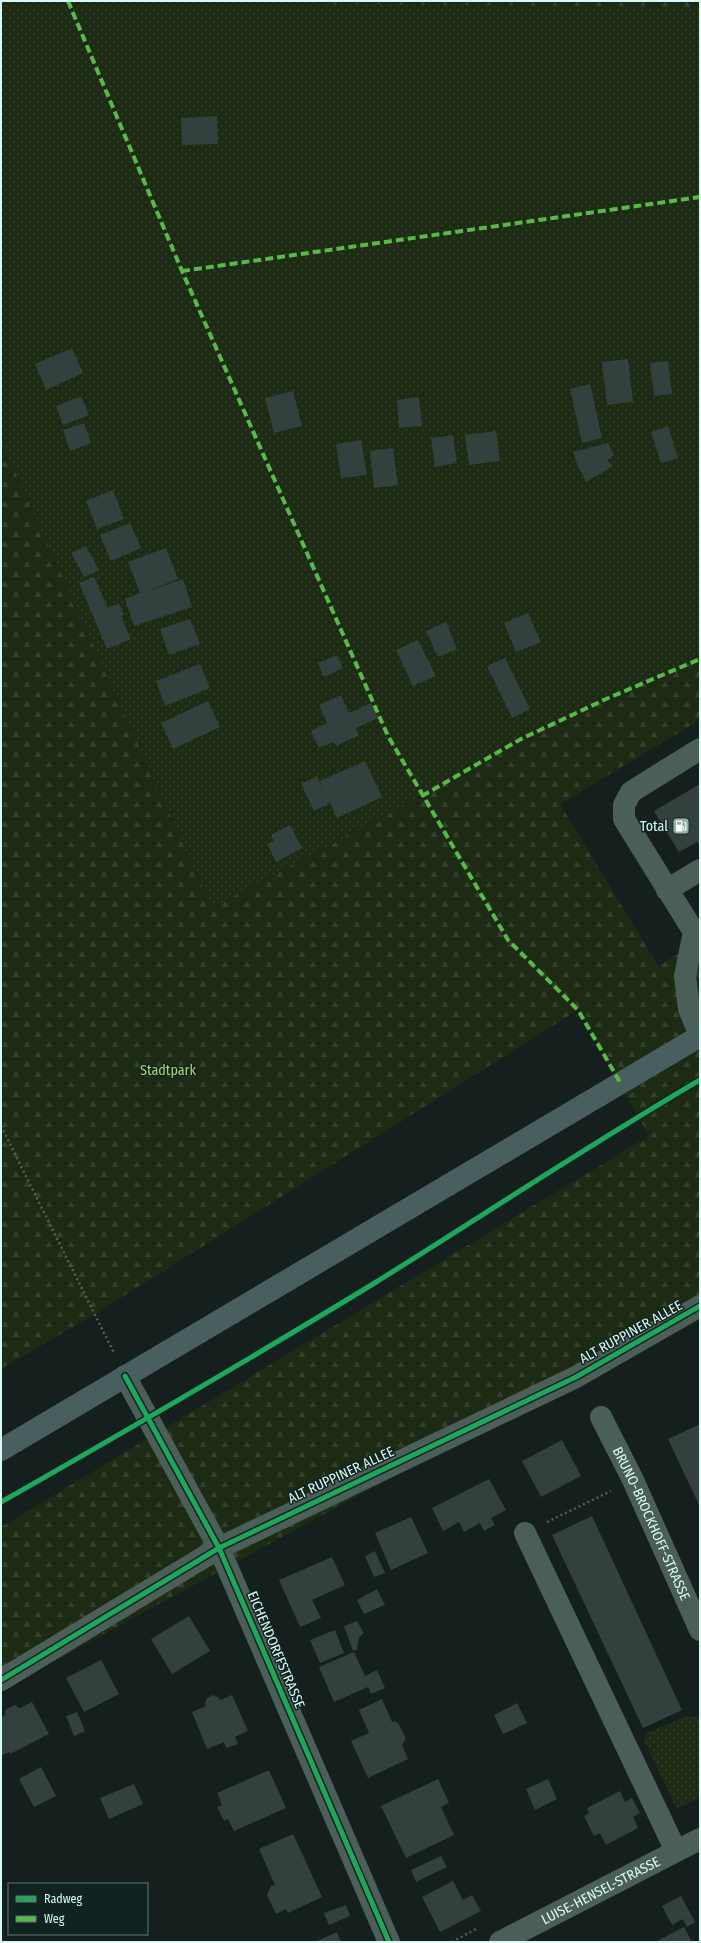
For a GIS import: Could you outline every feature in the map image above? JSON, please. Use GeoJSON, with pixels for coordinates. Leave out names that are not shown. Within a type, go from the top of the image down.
{"type":"FeatureCollection","features":[{"type":"Feature","properties":{"kind":"main road"},"geometry":{"type":"LineString","coordinates":[[1,1450],[700,1035]]}},
{"type":"Feature","properties":{"kind":"street"},"geometry":{"type":"LineString","coordinates":[[700,749],[631,792],[624,806],[624,819],[668,890],[692,914],[694,932],[685,976],[689,1009],[700,1035]]}},
{"type":"Feature","properties":{"kind":"street"},"geometry":{"type":"LineString","coordinates":[[668,890],[700,870]]}},
{"type":"Feature","properties":{"kind":"street","name":"ALT RUPPINER ALLEE"},"geometry":{"type":"LineString","coordinates":[[1,1680],[219,1548],[576,1377],[700,1306]]}},
{"type":"Feature","properties":{"kind":"street","name":"EICHENDORFFSTRASSE"},"geometry":{"type":"LineString","coordinates":[[125,1376],[219,1548],[389,1942]]}},
{"type":"Feature","properties":{"kind":"street","name":"BRUNO-BROCKHOFF-STRASSE"},"geometry":{"type":"LineString","coordinates":[[601,1417],[633,1480],[700,1630]]}},
{"type":"Feature","properties":{"kind":"street"},"geometry":{"type":"LineString","coordinates":[[528,1540],[676,1851]]}},
{"type":"Feature","properties":{"kind":"street","name":"LUISE-HENSEL-STRASSE"},"geometry":{"type":"LineString","coordinates":[[500,1942],[700,1839]]}},
{"type":"Feature","properties":{"kind":"path"},"geometry":{"type":"LineString","coordinates":[[1,1126],[125,1376]]}},
{"type":"Feature","properties":{"kind":"path"},"geometry":{"type":"LineString","coordinates":[[528,1540],[537,1526],[633,1480]]}},
{"type":"Feature","properties":{"kind":"green space"},"geometry":{"type":"Polygon","coordinates":[[[1,1],[314,1],[315,4],[700,7],[700,659],[606,699],[521,739],[422,796],[212,908],[1,441],[1,1]]]}},
{"type":"Feature","properties":{"kind":"green space"},"geometry":{"type":"Polygon","coordinates":[[[314,1],[700,1],[700,7],[314,4],[314,1]]]}},
{"type":"Feature","properties":{"kind":"green space","name":"Stadtpark"},"geometry":{"type":"Polygon","coordinates":[[[1,441],[212,908],[422,796],[521,739],[606,699],[700,659],[700,720],[560,804],[658,966],[700,941],[700,1306],[576,1377],[1,1690],[1,1527],[649,1136],[578,1010],[95,1314],[1,1369],[1,441]]]}},
{"type":"Feature","properties":{"kind":"green space"},"geometry":{"type":"Polygon","coordinates":[[[687,1716],[700,1718],[700,1797],[677,1809],[644,1740],[647,1733],[687,1716]]]}},
{"type":"Feature","properties":{"kind":"building"},"geometry":{"type":"Polygon","coordinates":[[[217,116],[218,144],[182,145],[181,118],[217,116]]]}},
{"type":"Feature","properties":{"kind":"building"},"geometry":{"type":"Polygon","coordinates":[[[72,348],[83,373],[46,390],[35,364],[72,348]]]}},
{"type":"Feature","properties":{"kind":"building"},"geometry":{"type":"Polygon","coordinates":[[[628,359],[633,402],[607,405],[602,362],[628,359]]]}},
{"type":"Feature","properties":{"kind":"building"},"geometry":{"type":"Polygon","coordinates":[[[668,361],[672,394],[654,396],[650,363],[668,361]]]}},
{"type":"Feature","properties":{"kind":"building"},"geometry":{"type":"Polygon","coordinates":[[[590,384],[602,438],[582,443],[570,389],[590,384]]]}},
{"type":"Feature","properties":{"kind":"building"},"geometry":{"type":"Polygon","coordinates":[[[293,391],[302,426],[274,433],[265,398],[293,391]]]}},
{"type":"Feature","properties":{"kind":"building"},"geometry":{"type":"Polygon","coordinates":[[[81,396],[89,415],[63,425],[56,406],[81,396]]]}},
{"type":"Feature","properties":{"kind":"building"},"geometry":{"type":"Polygon","coordinates":[[[419,397],[422,426],[399,428],[397,400],[419,397]]]}},
{"type":"Feature","properties":{"kind":"building"},"geometry":{"type":"Polygon","coordinates":[[[84,423],[91,443],[70,451],[63,430],[84,423]]]}},
{"type":"Feature","properties":{"kind":"building"},"geometry":{"type":"Polygon","coordinates":[[[668,426],[678,458],[661,463],[651,432],[668,426]]]}},
{"type":"Feature","properties":{"kind":"building"},"geometry":{"type":"Polygon","coordinates":[[[496,431],[500,461],[469,465],[465,435],[496,431]]]}},
{"type":"Feature","properties":{"kind":"building"},"geometry":{"type":"Polygon","coordinates":[[[453,435],[457,463],[435,467],[431,438],[453,435]]]}},
{"type":"Feature","properties":{"kind":"building"},"geometry":{"type":"Polygon","coordinates":[[[361,440],[367,475],[341,478],[336,444],[361,440]]]}},
{"type":"Feature","properties":{"kind":"building"},"geometry":{"type":"Polygon","coordinates":[[[608,443],[614,455],[607,460],[613,466],[586,482],[578,467],[573,452],[608,443]]]}},
{"type":"Feature","properties":{"kind":"building"},"geometry":{"type":"Polygon","coordinates":[[[393,448],[398,485],[374,488],[370,451],[393,448]]]}},
{"type":"Feature","properties":{"kind":"building"},"geometry":{"type":"Polygon","coordinates":[[[113,490],[124,519],[97,529],[86,501],[113,490]]]}},
{"type":"Feature","properties":{"kind":"building"},"geometry":{"type":"Polygon","coordinates":[[[130,523],[141,548],[111,561],[100,535],[130,523]]]}},
{"type":"Feature","properties":{"kind":"building"},"geometry":{"type":"Polygon","coordinates":[[[86,546],[99,570],[84,577],[71,553],[86,546]]]}},
{"type":"Feature","properties":{"kind":"building"},"geometry":{"type":"Polygon","coordinates":[[[166,548],[178,579],[145,592],[183,579],[192,607],[134,626],[125,599],[140,593],[128,562],[166,548]]]}},
{"type":"Feature","properties":{"kind":"building"},"geometry":{"type":"Polygon","coordinates":[[[94,577],[108,608],[119,603],[124,615],[121,616],[131,639],[107,649],[79,583],[94,577]]]}},
{"type":"Feature","properties":{"kind":"building"},"geometry":{"type":"Polygon","coordinates":[[[528,613],[541,642],[516,652],[504,623],[528,613]]]}},
{"type":"Feature","properties":{"kind":"building"},"geometry":{"type":"Polygon","coordinates":[[[190,619],[200,644],[169,655],[160,629],[190,619]]]}},
{"type":"Feature","properties":{"kind":"building"},"geometry":{"type":"Polygon","coordinates":[[[446,622],[457,649],[438,657],[426,631],[446,622]]]}},
{"type":"Feature","properties":{"kind":"building"},"geometry":{"type":"Polygon","coordinates":[[[418,640],[436,676],[413,686],[396,650],[418,640]]]}},
{"type":"Feature","properties":{"kind":"building"},"geometry":{"type":"Polygon","coordinates":[[[337,655],[343,668],[324,677],[318,663],[337,655]]]}},
{"type":"Feature","properties":{"kind":"building"},"geometry":{"type":"Polygon","coordinates":[[[505,658],[530,709],[512,718],[487,666],[505,658]]]}},
{"type":"Feature","properties":{"kind":"building"},"geometry":{"type":"Polygon","coordinates":[[[200,664],[210,688],[165,706],[156,681],[200,664]]]}},
{"type":"Feature","properties":{"kind":"building"},"geometry":{"type":"Polygon","coordinates":[[[341,695],[349,713],[371,703],[378,718],[356,728],[359,735],[336,746],[334,742],[319,748],[311,731],[327,723],[319,705],[341,695]]]}},
{"type":"Feature","properties":{"kind":"building"},"geometry":{"type":"Polygon","coordinates":[[[208,701],[220,727],[173,749],[161,723],[208,701]]]}},
{"type":"Feature","properties":{"kind":"building"},"geometry":{"type":"Polygon","coordinates":[[[365,761],[382,797],[337,818],[330,803],[314,811],[301,784],[317,776],[326,796],[320,781],[365,761]]]}},
{"type":"Feature","properties":{"kind":"building","name":"Total"},"geometry":{"type":"Polygon","coordinates":[[[700,784],[700,846],[697,842],[679,852],[654,811],[700,784]]]}},
{"type":"Feature","properties":{"kind":"building"},"geometry":{"type":"Polygon","coordinates":[[[290,825],[302,848],[276,862],[267,844],[274,841],[271,835],[290,825]]]}},
{"type":"Feature","properties":{"kind":"building"},"geometry":{"type":"Polygon","coordinates":[[[700,1424],[700,1507],[668,1439],[700,1424]]]}},
{"type":"Feature","properties":{"kind":"building"},"geometry":{"type":"Polygon","coordinates":[[[562,1440],[581,1476],[541,1497],[522,1461],[562,1440]]]}},
{"type":"Feature","properties":{"kind":"building"},"geometry":{"type":"Polygon","coordinates":[[[489,1479],[506,1510],[491,1518],[495,1525],[484,1531],[480,1523],[464,1532],[459,1522],[443,1531],[432,1508],[489,1479]]]}},
{"type":"Feature","properties":{"kind":"building"},"geometry":{"type":"Polygon","coordinates":[[[592,1516],[682,1710],[643,1728],[552,1535],[592,1516]]]}},
{"type":"Feature","properties":{"kind":"building"},"geometry":{"type":"Polygon","coordinates":[[[411,1517],[428,1553],[391,1570],[375,1533],[411,1517]]]}},
{"type":"Feature","properties":{"kind":"building"},"geometry":{"type":"Polygon","coordinates":[[[375,1551],[385,1573],[374,1577],[365,1556],[375,1551]]]}},
{"type":"Feature","properties":{"kind":"building"},"geometry":{"type":"Polygon","coordinates":[[[332,1557],[345,1585],[312,1600],[321,1618],[300,1627],[279,1580],[332,1557]]]}},
{"type":"Feature","properties":{"kind":"building"},"geometry":{"type":"Polygon","coordinates":[[[377,1589],[385,1605],[364,1614],[357,1600],[377,1589]]]}},
{"type":"Feature","properties":{"kind":"building"},"geometry":{"type":"Polygon","coordinates":[[[189,1616],[210,1651],[172,1674],[151,1639],[189,1616]]]}},
{"type":"Feature","properties":{"kind":"building"},"geometry":{"type":"Polygon","coordinates":[[[357,1621],[364,1633],[359,1637],[357,1650],[353,1651],[344,1626],[357,1621]]]}},
{"type":"Feature","properties":{"kind":"building"},"geometry":{"type":"Polygon","coordinates":[[[335,1630],[344,1653],[320,1663],[310,1640],[335,1630]]]}},
{"type":"Feature","properties":{"kind":"building"},"geometry":{"type":"Polygon","coordinates":[[[354,1652],[365,1676],[377,1670],[385,1688],[371,1694],[368,1687],[334,1702],[319,1667],[354,1652]]]}},
{"type":"Feature","properties":{"kind":"building"},"geometry":{"type":"Polygon","coordinates":[[[101,1660],[119,1694],[84,1712],[66,1678],[101,1660]]]}},
{"type":"Feature","properties":{"kind":"building"},"geometry":{"type":"Polygon","coordinates":[[[213,1695],[218,1697],[220,1700],[232,1695],[248,1731],[235,1737],[238,1744],[226,1748],[224,1742],[207,1749],[192,1712],[206,1706],[205,1703],[207,1698],[213,1695]]]}},
{"type":"Feature","properties":{"kind":"building"},"geometry":{"type":"Polygon","coordinates":[[[382,1699],[392,1722],[395,1721],[399,1724],[406,1739],[402,1745],[408,1759],[368,1778],[351,1741],[369,1733],[359,1710],[382,1699]]]}},
{"type":"Feature","properties":{"kind":"building"},"geometry":{"type":"Polygon","coordinates":[[[32,1702],[49,1734],[10,1754],[9,1752],[1,1756],[1,1717],[5,1715],[6,1709],[15,1705],[20,1708],[32,1702]]]}},
{"type":"Feature","properties":{"kind":"building"},"geometry":{"type":"Polygon","coordinates":[[[517,1703],[527,1723],[503,1734],[494,1715],[517,1703]]]}},
{"type":"Feature","properties":{"kind":"building"},"geometry":{"type":"Polygon","coordinates":[[[77,1712],[85,1731],[74,1736],[66,1716],[77,1712]]]}},
{"type":"Feature","properties":{"kind":"building"},"geometry":{"type":"Polygon","coordinates":[[[41,1767],[56,1796],[34,1807],[19,1779],[41,1767]]]}},
{"type":"Feature","properties":{"kind":"building"},"geometry":{"type":"Polygon","coordinates":[[[269,1770],[286,1808],[234,1831],[228,1819],[224,1821],[217,1807],[222,1805],[217,1793],[269,1770]]]}},
{"type":"Feature","properties":{"kind":"building"},"geometry":{"type":"Polygon","coordinates":[[[438,1779],[449,1803],[441,1807],[454,1835],[406,1858],[381,1806],[438,1779]]]}},
{"type":"Feature","properties":{"kind":"building"},"geometry":{"type":"Polygon","coordinates":[[[548,1779],[557,1799],[535,1810],[526,1789],[548,1779]]]}},
{"type":"Feature","properties":{"kind":"building"},"geometry":{"type":"Polygon","coordinates":[[[134,1784],[143,1804],[109,1819],[100,1798],[134,1784]]]}},
{"type":"Feature","properties":{"kind":"building"},"geometry":{"type":"Polygon","coordinates":[[[620,1791],[625,1802],[632,1798],[640,1813],[633,1817],[638,1828],[606,1845],[600,1833],[594,1836],[584,1816],[589,1813],[587,1808],[620,1791]]]}},
{"type":"Feature","properties":{"kind":"building"},"geometry":{"type":"Polygon","coordinates":[[[293,1834],[322,1897],[288,1913],[286,1909],[276,1914],[267,1895],[271,1886],[275,1885],[259,1849],[293,1834]]]}},
{"type":"Feature","properties":{"kind":"building"},"geometry":{"type":"Polygon","coordinates":[[[441,1856],[447,1867],[416,1882],[411,1870],[441,1856]]]}},
{"type":"Feature","properties":{"kind":"building"},"geometry":{"type":"Polygon","coordinates":[[[453,1881],[463,1900],[472,1895],[481,1911],[440,1932],[422,1897],[453,1881]]]}},
{"type":"Feature","properties":{"kind":"building"},"geometry":{"type":"Polygon","coordinates":[[[681,1896],[695,1922],[687,1927],[683,1919],[672,1925],[662,1906],[681,1896]]]}},
{"type":"Feature","properties":{"kind":"building"},"geometry":{"type":"Polygon","coordinates":[[[346,1905],[350,1916],[329,1925],[324,1913],[346,1905]]]}},
{"type":"Feature","properties":{"kind":"building"},"geometry":{"type":"Polygon","coordinates":[[[684,1927],[692,1942],[655,1942],[684,1927]]]}},
{"type":"Feature","properties":{"kind":"building"},"geometry":{"type":"Polygon","coordinates":[[[337,1932],[341,1942],[315,1942],[337,1932]]]}},
{"type":"Feature","properties":{"kind":"marked path"},"geometry":{"type":"LineString","coordinates":[[68,1],[182,271],[388,736],[508,940],[578,1010],[621,1084]]}},
{"type":"Feature","properties":{"kind":"marked path"},"geometry":{"type":"LineString","coordinates":[[182,271],[700,197]]}},
{"type":"Feature","properties":{"kind":"marked path"},"geometry":{"type":"LineString","coordinates":[[422,796],[521,739],[606,699],[700,659]]}},
{"type":"Feature","properties":{"kind":"cycle path"},"geometry":{"type":"LineString","coordinates":[[1,1502],[95,1449],[327,1312],[617,1130],[700,1080]]}},
{"type":"Feature","properties":{"kind":"cycle path"},"geometry":{"type":"LineString","coordinates":[[1,1680],[219,1548],[576,1377],[700,1306]]}},
{"type":"Feature","properties":{"kind":"cycle path"},"geometry":{"type":"LineString","coordinates":[[125,1376],[219,1548],[389,1942]]}},
{"type":"Feature","properties":{"kind":"place","name":"Total"},"geometry":{"type":"Point","coordinates":[681,826]}}]}
